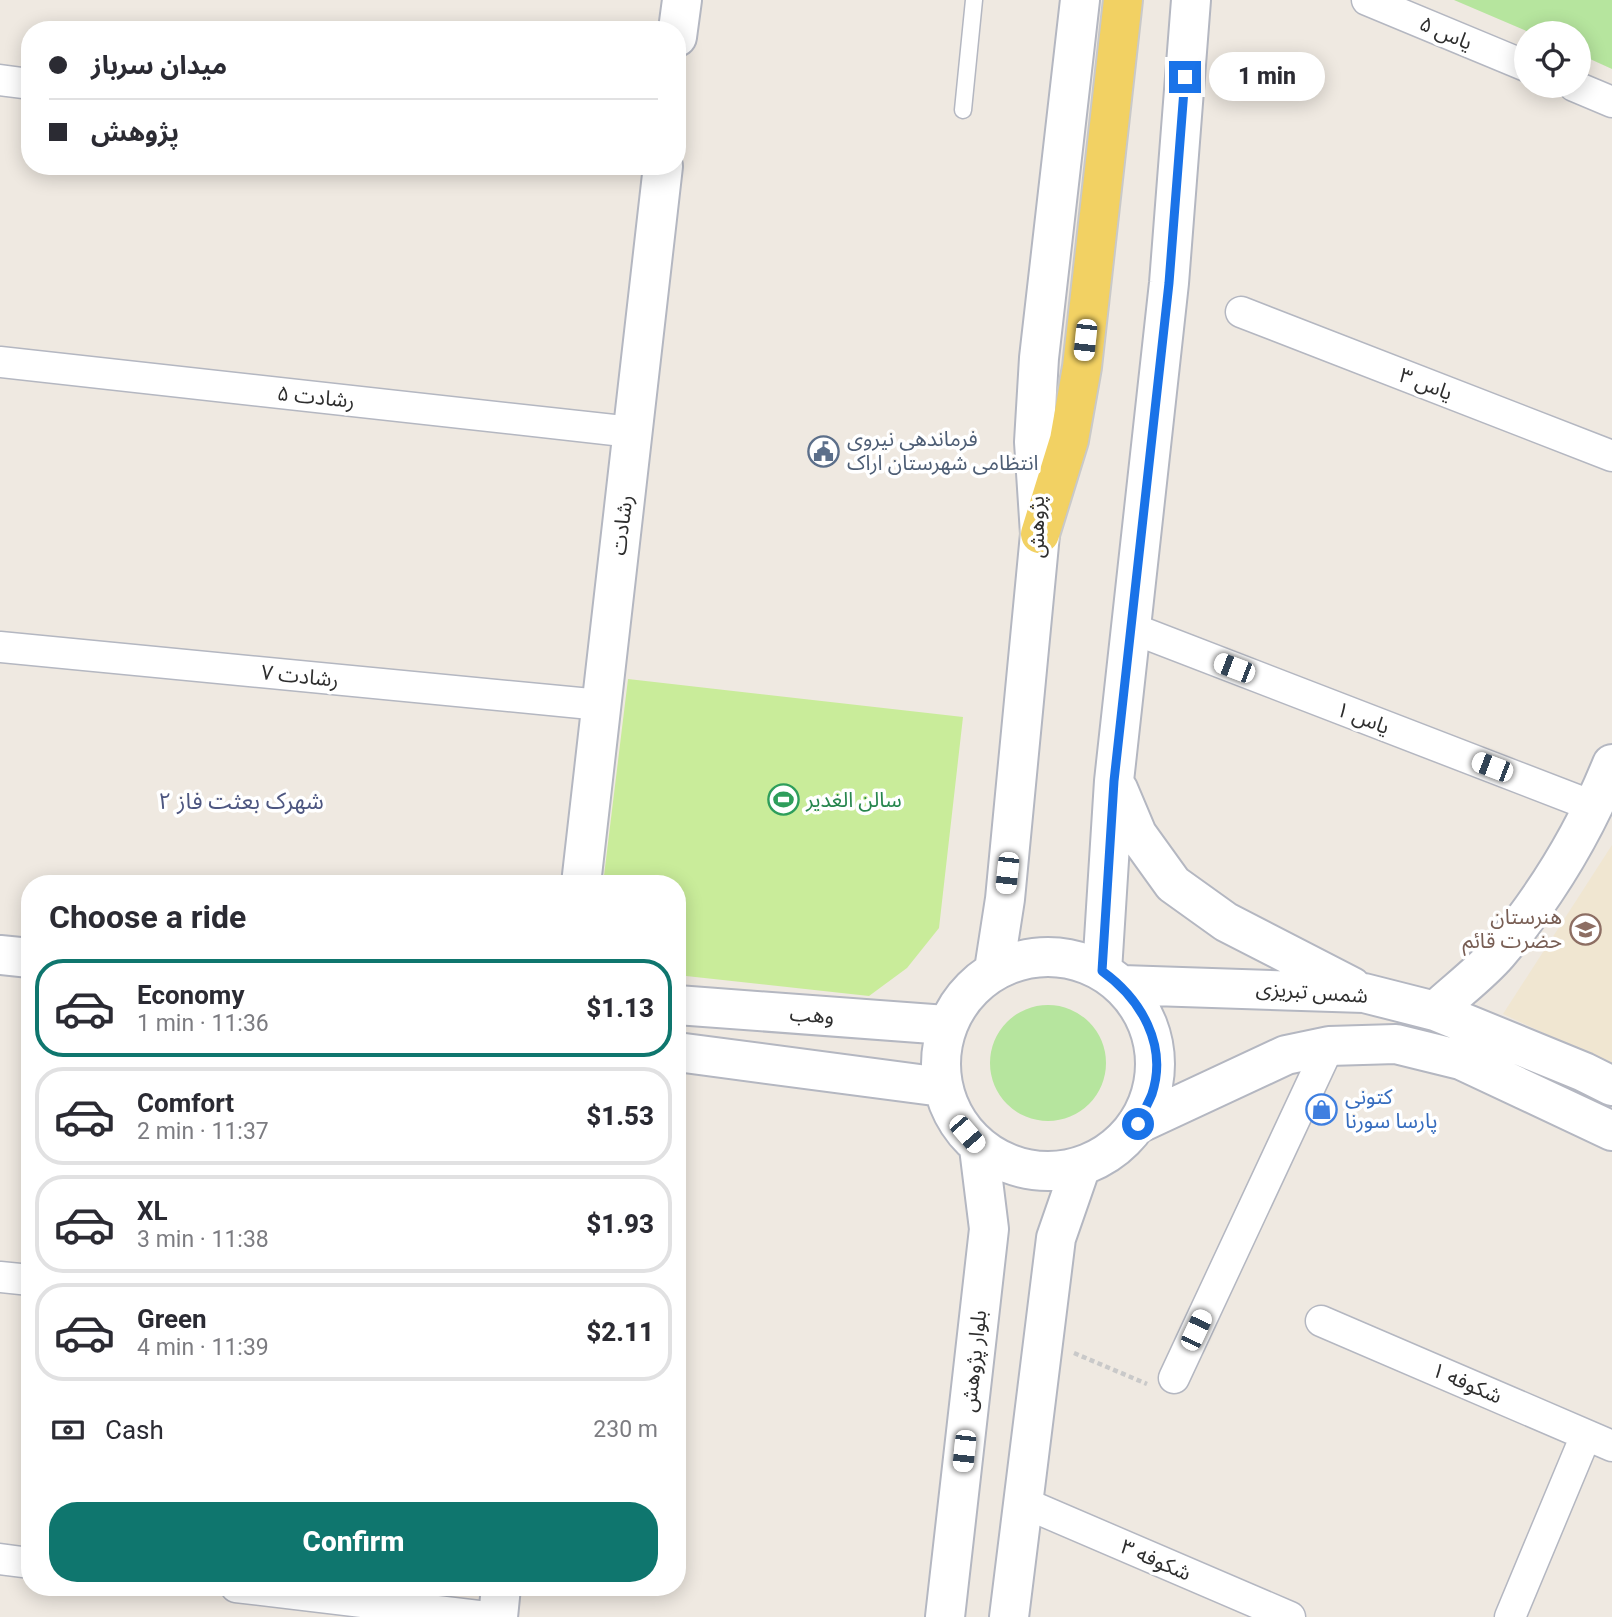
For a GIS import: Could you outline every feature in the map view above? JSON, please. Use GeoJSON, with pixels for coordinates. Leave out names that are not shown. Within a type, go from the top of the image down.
{"type":"FeatureCollection","features":[{"type":"Feature","properties":{"kind":"main road"},"geometry":{"type":"LineString","coordinates":[[679,21],[681,0]]}},
{"type":"Feature","properties":{"kind":"main road","name":"پژوهش"},"geometry":{"type":"LineString","coordinates":[[993,971],[1004,900],[1040,534],[1034,442],[1039,358],[1080,0]]}},
{"type":"Feature","properties":{"kind":"main road"},"geometry":{"type":"LineString","coordinates":[[1040,534],[1069,440],[1082,367],[1123,0]]}},
{"type":"Feature","properties":{"kind":"main road"},"geometry":{"type":"LineString","coordinates":[[1112,978],[1114,781],[1169,283],[1191,0]]}},
{"type":"Feature","properties":{"kind":"main road","name":"رشادت"},"geometry":{"type":"LineString","coordinates":[[581,875],[662,175]]}},
{"type":"Feature","properties":{"kind":"main road"},"geometry":{"type":"LineString","coordinates":[[1435,1011],[1497,955],[1534,908],[1603,810],[1612,764]]}},
{"type":"Feature","properties":{"kind":"main road"},"geometry":{"type":"LineString","coordinates":[[1114,781],[1137,834],[1173,884],[1226,922],[1364,993]]}},
{"type":"Feature","properties":{"kind":"main road"},"geometry":{"type":"LineString","coordinates":[[0,955],[21,957]]}},
{"type":"Feature","properties":{"kind":"main road"},"geometry":{"type":"LineString","coordinates":[[1048,956],[1076,960],[1112,978],[1138,1003],[1148,1024],[1156,1058],[1152,1093],[1138,1124],[1114,1149],[1081,1166],[1046,1172],[1011,1165],[979,1148],[956,1121],[942,1087],[940,1056],[947,1025],[957,1005],[971,988],[993,971],[1020,959],[1048,956]]}},
{"type":"Feature","properties":{"kind":"main road","name":"شمس تبریزی"},"geometry":{"type":"LineString","coordinates":[[1112,978],[1364,993],[1435,1011],[1612,1086]]}},
{"type":"Feature","properties":{"kind":"main road","name":"وهب"},"geometry":{"type":"LineString","coordinates":[[686,1006],[947,1025]]}},
{"type":"Feature","properties":{"kind":"main road"},"geometry":{"type":"LineString","coordinates":[[1138,1124],[1286,1055],[1329,1046],[1396,1044],[1461,1060],[1612,1131]]}},
{"type":"Feature","properties":{"kind":"main road"},"geometry":{"type":"LineString","coordinates":[[686,1053],[942,1087]]}},
{"type":"Feature","properties":{"kind":"main road","name":"بلوار پژوهش"},"geometry":{"type":"LineString","coordinates":[[946,1617],[989,1229],[979,1148]]}},
{"type":"Feature","properties":{"kind":"main road"},"geometry":{"type":"LineString","coordinates":[[1009,1617],[1056,1238],[1081,1166]]}},
{"type":"Feature","properties":{"kind":"main road"},"geometry":{"type":"LineString","coordinates":[[498,1617],[500,1596]]}},
{"type":"Feature","properties":{"kind":"street","name":"یاس ۵"},"geometry":{"type":"LineString","coordinates":[[1367,0],[1514,61]]}},
{"type":"Feature","properties":{"kind":"street"},"geometry":{"type":"LineString","coordinates":[[0,80],[21,83]]}},
{"type":"Feature","properties":{"kind":"street"},"geometry":{"type":"LineString","coordinates":[[1591,93],[1612,102]]}},
{"type":"Feature","properties":{"kind":"street","name":"یاس ۳"},"geometry":{"type":"LineString","coordinates":[[1241,312],[1612,456]]}},
{"type":"Feature","properties":{"kind":"street","name":"رشادت ۵"},"geometry":{"type":"LineString","coordinates":[[0,362],[632,432]]}},
{"type":"Feature","properties":{"kind":"street","name":"یاس ۱"},"geometry":{"type":"LineString","coordinates":[[1131,628],[1603,810]]}},
{"type":"Feature","properties":{"kind":"street","name":"رشادت ۷"},"geometry":{"type":"LineString","coordinates":[[0,647],[601,705]]}},
{"type":"Feature","properties":{"kind":"street"},"geometry":{"type":"LineString","coordinates":[[1174,1378],[1329,1046]]}},
{"type":"Feature","properties":{"kind":"street"},"geometry":{"type":"LineString","coordinates":[[0,1277],[21,1279]]}},
{"type":"Feature","properties":{"kind":"street","name":"شکوفه ۱"},"geometry":{"type":"LineString","coordinates":[[1321,1321],[1599,1440]]}},
{"type":"Feature","properties":{"kind":"street"},"geometry":{"type":"LineString","coordinates":[[1510,1617],[1599,1440]]}},
{"type":"Feature","properties":{"kind":"street","name":"شکوفه ۳"},"geometry":{"type":"LineString","coordinates":[[1022,1502],[1290,1617]]}},
{"type":"Feature","properties":{"kind":"street"},"geometry":{"type":"LineString","coordinates":[[0,1559],[21,1562]]}},
{"type":"Feature","properties":{"kind":"street"},"geometry":{"type":"LineString","coordinates":[[311,1596],[487,1617]]}},
{"type":"Feature","properties":{"kind":"lane"},"geometry":{"type":"LineString","coordinates":[[963,110],[974,0]]}},
{"type":"Feature","properties":{"kind":"path"},"geometry":{"type":"LineString","coordinates":[[1043,1339],[1149,1385],[1174,1378]]}},
{"type":"Feature","properties":{"kind":"shaded area","name":"هنرستان حضرت قائم"},"geometry":{"type":"Polygon","coordinates":[[[1612,845],[1612,1065],[1503,1014],[1612,845]]]}},
{"type":"Feature","properties":{"kind":"green space"},"geometry":{"type":"Polygon","coordinates":[[[1454,0],[1612,0],[1612,69],[1591,59],[1591,21],[1514,21],[1514,26],[1454,0]]]}},
{"type":"Feature","properties":{"kind":"green space","name":"سالن الغدیر"},"geometry":{"type":"Polygon","coordinates":[[[628,679],[963,717],[939,928],[907,968],[869,996],[686,976],[686,875],[604,875],[628,679]]]}},
{"type":"Feature","properties":{"kind":"green space"},"geometry":{"type":"Polygon","coordinates":[[[1048,1005],[1070,1009],[1089,1022],[1102,1041],[1106,1063],[1102,1085],[1089,1104],[1070,1117],[1048,1121],[1026,1117],[1007,1104],[994,1085],[990,1063],[994,1041],[1007,1022],[1026,1009],[1048,1005]]]}},
{"type":"Feature","properties":{"kind":"place","name":"فرماندهی نیروی انتظامی شهرستان اراک"},"geometry":{"type":"Point","coordinates":[824,451]}},
{"type":"Feature","properties":{"kind":"place","name":"سالن الغدیر"},"geometry":{"type":"Point","coordinates":[783,800]}},
{"type":"Feature","properties":{"kind":"place","name":"هنرستان حضرت قائم"},"geometry":{"type":"Point","coordinates":[1585,929]}},
{"type":"Feature","properties":{"kind":"place","name":"کتونی پارسا سورنا"},"geometry":{"type":"Point","coordinates":[1322,1109]}},
{"type":"Feature","properties":{"kind":"district","name":"شهرک بعثت فاز ۲"},"geometry":{"type":"Point","coordinates":[241,801]}},
{"type":"Feature","properties":{"kind":"route"},"geometry":{"type":"LineString","coordinates":[[1138,1124],[1152,1093],[1156,1058],[1148,1024],[1138,1003],[1122,985],[1102,971],[1114,781],[1169,283],[1185,77]]}}]}
